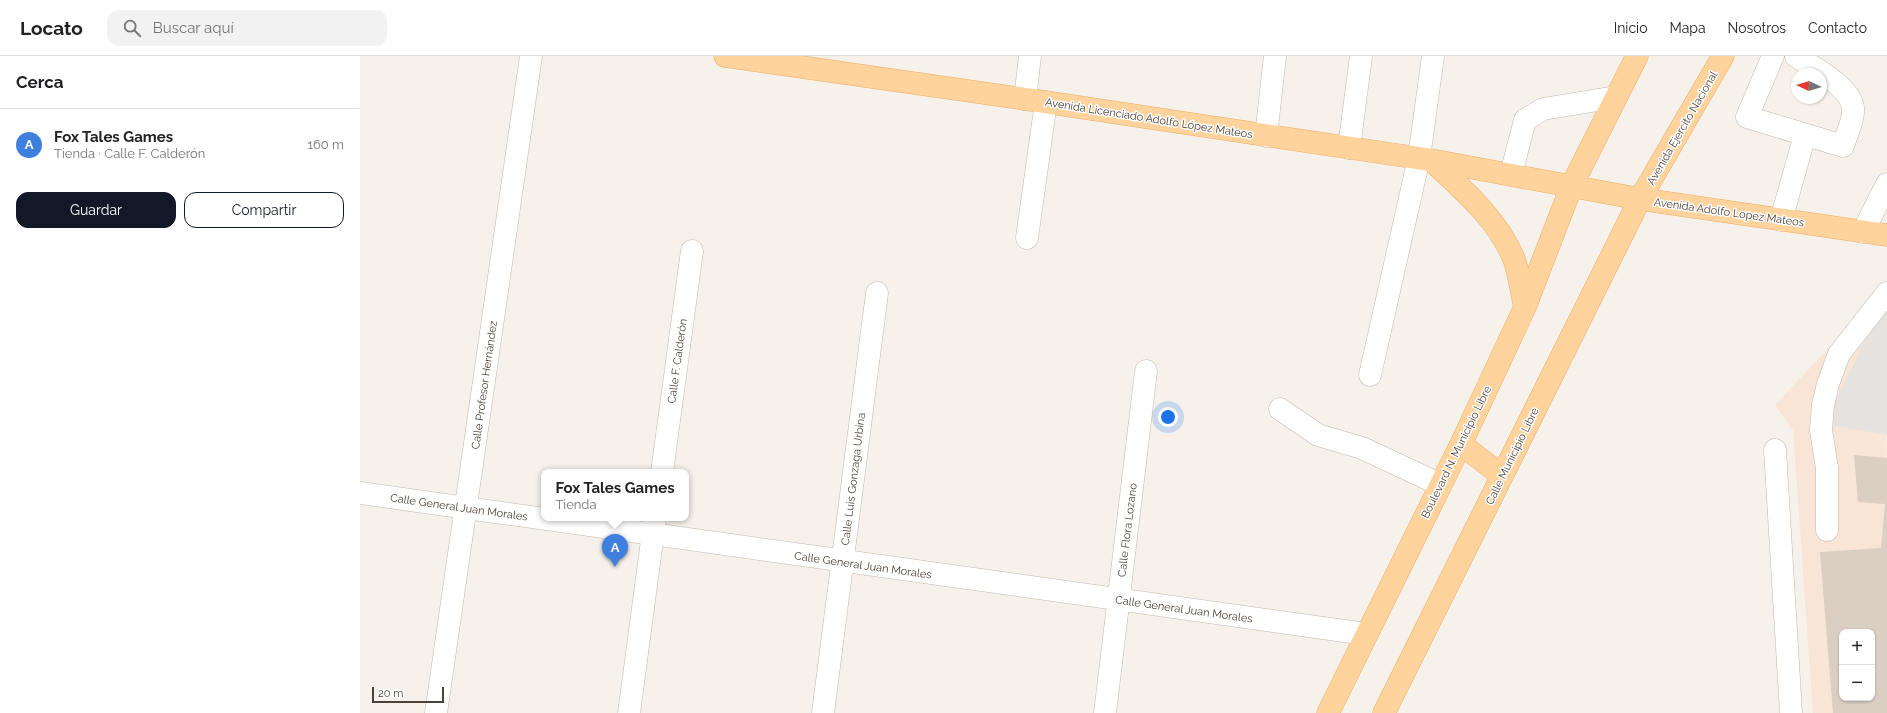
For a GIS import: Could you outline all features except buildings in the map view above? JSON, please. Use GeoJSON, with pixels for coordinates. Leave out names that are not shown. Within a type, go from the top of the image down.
{"type":"FeatureCollection","features":[{"type":"Feature","properties":{"kind":"main road","name":"Avenida Licenciado Adolfo López Mateos"},"geometry":{"type":"LineString","coordinates":[[725,56],[1035,100],[1425,159],[1572,186]]}},
{"type":"Feature","properties":{"kind":"main road"},"geometry":{"type":"LineString","coordinates":[[1572,186],[1637,56]]}},
{"type":"Feature","properties":{"kind":"main road","name":"Avenida Ejercito Nacional"},"geometry":{"type":"LineString","coordinates":[[1640,199],[1723,56]]}},
{"type":"Feature","properties":{"kind":"main road"},"geometry":{"type":"LineString","coordinates":[[1425,159],[1472,199],[1497,227],[1514,259],[1525,307]]}},
{"type":"Feature","properties":{"kind":"main road","name":"Avenida Adolfo Lopez Mateos"},"geometry":{"type":"LineString","coordinates":[[1572,186],[1640,199],[1887,235]]}},
{"type":"Feature","properties":{"kind":"main road","name":"Boulevard N. Municipio Libre"},"geometry":{"type":"LineString","coordinates":[[1328,713],[1461,444],[1525,307],[1572,186]]}},
{"type":"Feature","properties":{"kind":"main road","name":"Calle Municipio Libre"},"geometry":{"type":"LineString","coordinates":[[1384,713],[1640,199]]}},
{"type":"Feature","properties":{"kind":"main road"},"geometry":{"type":"LineString","coordinates":[[1461,444],[1502,476]]}},
{"type":"Feature","properties":{"kind":"street","name":"Calle Profesor Hernández"},"geometry":{"type":"LineString","coordinates":[[436,713],[531,56]]}},
{"type":"Feature","properties":{"kind":"street"},"geometry":{"type":"LineString","coordinates":[[1027,238],[1035,100],[1030,56]]}},
{"type":"Feature","properties":{"kind":"street"},"geometry":{"type":"LineString","coordinates":[[1266,136],[1275,56]]}},
{"type":"Feature","properties":{"kind":"street"},"geometry":{"type":"LineString","coordinates":[[1349,148],[1361,56]]}},
{"type":"Feature","properties":{"kind":"street"},"geometry":{"type":"LineString","coordinates":[[1370,375],[1425,159],[1433,56]]}},
{"type":"Feature","properties":{"kind":"street"},"geometry":{"type":"LineString","coordinates":[[1773,56],[1746,117],[1843,146],[1853,113],[1853,102],[1847,92],[1796,56]]}},
{"type":"Feature","properties":{"kind":"street"},"geometry":{"type":"LineString","coordinates":[[1511,174],[1525,120],[1543,109],[1616,97]]}},
{"type":"Feature","properties":{"kind":"street"},"geometry":{"type":"LineString","coordinates":[[1781,220],[1805,135]]}},
{"type":"Feature","properties":{"kind":"street"},"geometry":{"type":"LineString","coordinates":[[1863,232],[1887,184]]}},
{"type":"Feature","properties":{"kind":"street","name":"Calle F. Calderón"},"geometry":{"type":"LineString","coordinates":[[662,469],[692,251]]}},
{"type":"Feature","properties":{"kind":"street","name":"Calle Luis Gonzaga Urbina"},"geometry":{"type":"LineString","coordinates":[[822,713],[877,293]]}},
{"type":"Feature","properties":{"kind":"street"},"geometry":{"type":"LineString","coordinates":[[1827,530],[1827,468],[1821,430],[1823,406],[1828,384],[1839,354],[1879,314],[1887,293]]}},
{"type":"Feature","properties":{"kind":"street","name":"Calle Flora Lozano"},"geometry":{"type":"LineString","coordinates":[[1105,713],[1146,371]]}},
{"type":"Feature","properties":{"kind":"street"},"geometry":{"type":"LineString","coordinates":[[1280,409],[1318,435],[1362,448],[1441,484]]}},
{"type":"Feature","properties":{"kind":"street"},"geometry":{"type":"LineString","coordinates":[[1775,450],[1791,713]]}},
{"type":"Feature","properties":{"kind":"street","name":"Calle General Juan Morales"},"geometry":{"type":"LineString","coordinates":[[360,493],[466,508],[541,515]]}},
{"type":"Feature","properties":{"kind":"street","name":"Calle General Juan Morales"},"geometry":{"type":"LineString","coordinates":[[602,521],[654,526],[842,562],[1366,634]]}},
{"type":"Feature","properties":{"kind":"street"},"geometry":{"type":"LineString","coordinates":[[629,713],[654,526]]}},
{"type":"Feature","properties":{"kind":"shaded area"},"geometry":{"type":"Polygon","coordinates":[[[1886,287],[1887,713],[1813,713],[1793,430],[1775,405],[1886,287]]]}},
{"type":"Feature","properties":{"kind":"shaded area"},"geometry":{"type":"Polygon","coordinates":[[[1885,298],[1887,299],[1887,435],[1825,424],[1885,298]]]}},
{"type":"Feature","properties":{"kind":"place","name":"Fox Tales Games"},"geometry":{"type":"Point","coordinates":[615,567]}}]}
